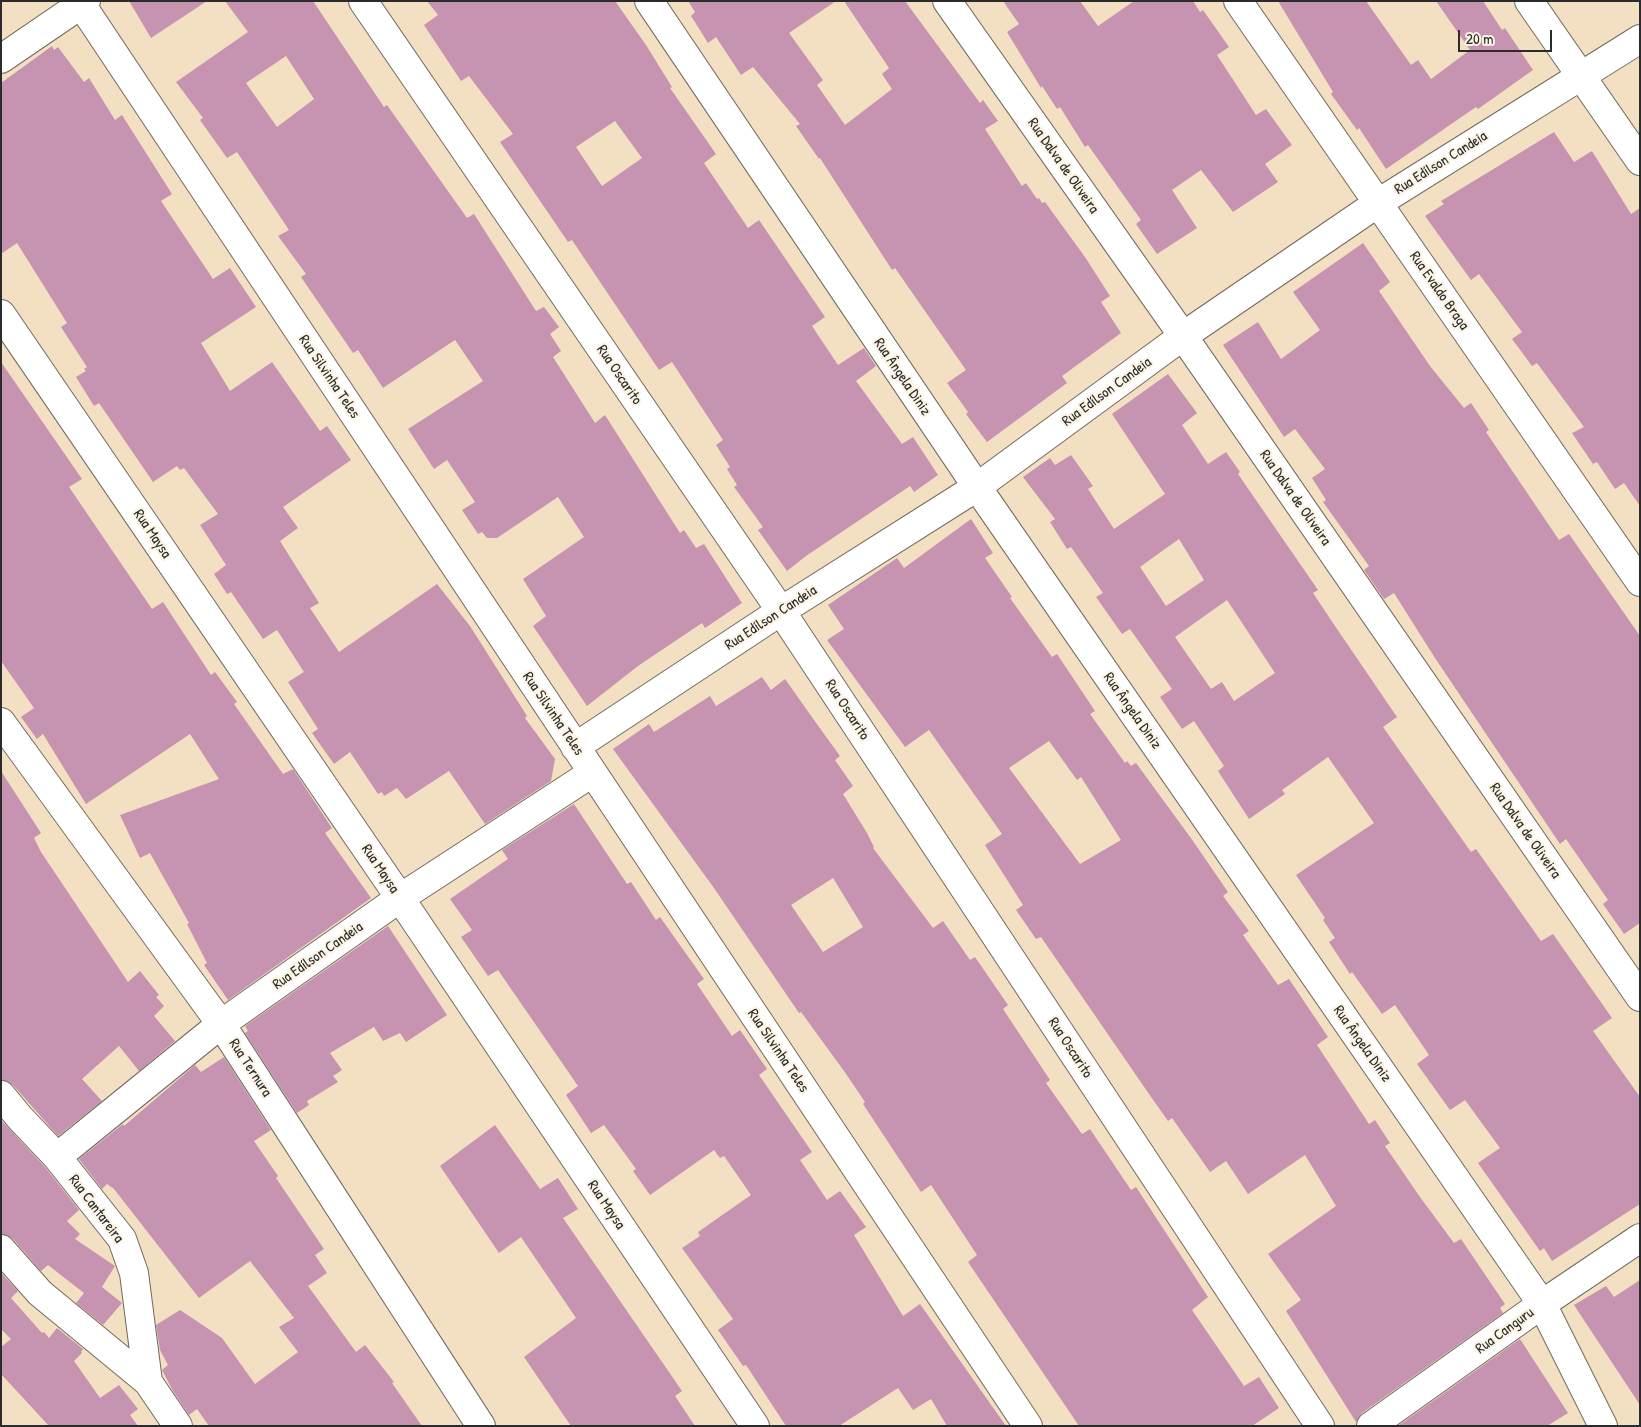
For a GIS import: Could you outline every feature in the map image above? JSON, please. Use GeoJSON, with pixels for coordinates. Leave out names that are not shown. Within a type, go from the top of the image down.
{"type":"FeatureCollection","features":[{"type":"Feature","properties":{"kind":"street","name":"Rua Oscarito"},"geometry":{"type":"LineString","coordinates":[[363,1],[781,611],[1320,1426]]}},
{"type":"Feature","properties":{"kind":"street","name":"Rua Ângela Diniz"},"geometry":{"type":"LineString","coordinates":[[649,1],[977,487],[1542,1304],[1603,1426]]}},
{"type":"Feature","properties":{"kind":"street","name":"Rua Dalva de Oliveira"},"geometry":{"type":"LineString","coordinates":[[947,1],[1183,336],[1640,997]]}},
{"type":"Feature","properties":{"kind":"street","name":"Rua Evaldo Braga"},"geometry":{"type":"LineString","coordinates":[[1238,1],[1640,582]]}},
{"type":"Feature","properties":{"kind":"street"},"geometry":{"type":"LineString","coordinates":[[1529,1],[1640,161]]}},
{"type":"Feature","properties":{"kind":"street"},"geometry":{"type":"LineString","coordinates":[[1,60],[82,2]]}},
{"type":"Feature","properties":{"kind":"street","name":"Rua Silvinha Teles"},"geometry":{"type":"LineString","coordinates":[[82,2],[592,773],[1028,1426]]}},
{"type":"Feature","properties":{"kind":"street","name":"Rua Edílson Candeia"},"geometry":{"type":"LineString","coordinates":[[575,747],[781,611],[977,487],[1183,336],[1378,203],[1640,39]]}},
{"type":"Feature","properties":{"kind":"street","name":"Rua Maysa"},"geometry":{"type":"LineString","coordinates":[[1,314],[400,898],[755,1426]]}},
{"type":"Feature","properties":{"kind":"street","name":"Rua Ternura"},"geometry":{"type":"LineString","coordinates":[[1,722],[221,1024],[481,1426]]}},
{"type":"Feature","properties":{"kind":"street","name":"Rua Edílson Candeia"},"geometry":{"type":"LineString","coordinates":[[57,1157],[221,1024],[400,898],[592,773]]}},
{"type":"Feature","properties":{"kind":"street","name":"Rua Cantareira"},"geometry":{"type":"LineString","coordinates":[[1,1095],[57,1157],[122,1239],[134,1273],[148,1382],[178,1426]]}},
{"type":"Feature","properties":{"kind":"street","name":"Rua Canguru"},"geometry":{"type":"LineString","coordinates":[[1371,1426],[1542,1304],[1640,1238]]}},
{"type":"Feature","properties":{"kind":"street"},"geometry":{"type":"LineString","coordinates":[[1,1249],[40,1293],[148,1382]]}},
{"type":"Feature","properties":{"kind":"building"},"geometry":{"type":"Polygon","coordinates":[[[129,1],[207,1],[151,38],[129,1]]]}},
{"type":"Feature","properties":{"kind":"building"},"geometry":{"type":"Polygon","coordinates":[[[225,1],[313,1],[384,107],[387,105],[467,218],[474,214],[536,311],[544,307],[559,327],[550,334],[561,351],[553,357],[595,423],[605,415],[680,533],[684,530],[696,548],[704,544],[742,603],[705,628],[702,623],[638,666],[587,706],[533,626],[546,616],[523,579],[584,537],[558,497],[497,538],[487,538],[482,532],[478,534],[462,510],[475,502],[447,460],[434,469],[408,429],[483,381],[455,340],[383,388],[358,350],[353,353],[301,277],[306,274],[278,236],[289,230],[237,152],[227,158],[200,120],[203,118],[176,82],[248,32],[225,1]],[[286,56],[246,83],[277,127],[314,99],[286,56]]]}},
{"type":"Feature","properties":{"kind":"building"},"geometry":{"type":"Polygon","coordinates":[[[427,1],[615,1],[646,45],[672,87],[670,88],[716,154],[704,163],[748,228],[759,220],[825,317],[812,326],[838,365],[864,348],[876,366],[856,381],[902,444],[913,437],[938,475],[914,492],[910,486],[806,556],[787,571],[758,530],[763,527],[734,487],[737,485],[727,469],[730,467],[716,445],[723,440],[672,362],[659,370],[572,240],[568,242],[500,142],[513,134],[469,76],[461,81],[424,25],[438,15],[427,1]],[[615,121],[576,147],[602,186],[642,158],[615,121]]]}},
{"type":"Feature","properties":{"kind":"building"},"geometry":{"type":"Polygon","coordinates":[[[688,1],[836,1],[789,33],[823,80],[817,85],[845,125],[892,89],[882,74],[889,68],[844,1],[905,1],[980,103],[983,100],[998,121],[985,129],[1022,186],[1026,183],[1037,199],[1039,198],[1042,203],[1045,202],[1085,257],[1110,296],[1101,302],[1121,333],[1062,376],[1067,383],[987,442],[966,414],[968,412],[947,383],[966,370],[895,268],[892,270],[820,158],[796,126],[800,124],[753,67],[741,75],[716,37],[708,43],[691,16],[695,12],[688,1]]]}},
{"type":"Feature","properties":{"kind":"building"},"geometry":{"type":"Polygon","coordinates":[[[1003,1],[1080,1],[1098,26],[1134,1],[1193,1],[1200,12],[1203,10],[1229,47],[1217,55],[1256,115],[1266,109],[1292,145],[1265,164],[1278,182],[1233,212],[1201,170],[1172,190],[1197,228],[1157,254],[1136,224],[1141,220],[1088,145],[1085,147],[1060,107],[1057,109],[1042,86],[1041,88],[1007,32],[1019,24],[1003,1]]]}},
{"type":"Feature","properties":{"kind":"building"},"geometry":{"type":"Polygon","coordinates":[[[1278,1],[1366,1],[1411,65],[1418,60],[1431,79],[1470,50],[1436,1],[1483,1],[1502,30],[1505,28],[1533,70],[1478,109],[1476,107],[1386,169],[1359,128],[1357,130],[1331,94],[1333,92],[1278,1]]]}},
{"type":"Feature","properties":{"kind":"building"},"geometry":{"type":"Polygon","coordinates":[[[52,46],[54,50],[58,47],[84,82],[89,78],[115,120],[122,115],[172,194],[161,201],[213,279],[230,268],[256,307],[201,343],[230,391],[272,362],[320,431],[327,426],[351,460],[283,507],[298,528],[280,541],[319,603],[310,608],[339,652],[437,584],[470,626],[527,716],[525,718],[555,759],[551,781],[485,824],[449,771],[406,799],[397,788],[384,796],[382,792],[378,794],[350,752],[334,764],[312,733],[318,729],[288,682],[304,672],[277,630],[263,639],[231,592],[227,594],[214,574],[226,565],[200,525],[218,514],[184,468],[180,470],[177,466],[153,482],[99,403],[94,406],[76,377],[86,371],[84,369],[87,367],[61,327],[67,323],[17,243],[1,254],[1,83],[52,46]]]}},
{"type":"Feature","properties":{"kind":"building"},"geometry":{"type":"Polygon","coordinates":[[[1554,132],[1574,162],[1592,151],[1631,214],[1640,208],[1640,506],[1624,483],[1615,489],[1597,462],[1593,464],[1572,433],[1584,427],[1537,363],[1532,366],[1512,339],[1522,332],[1479,274],[1471,280],[1425,216],[1444,204],[1441,201],[1554,132]]]}},
{"type":"Feature","properties":{"kind":"building"},"geometry":{"type":"Polygon","coordinates":[[[1363,243],[1390,282],[1379,291],[1430,366],[1464,408],[1471,403],[1489,430],[1486,432],[1559,540],[1569,534],[1640,636],[1640,923],[1624,934],[1603,904],[1608,900],[1566,839],[1560,844],[1435,658],[1394,593],[1384,599],[1364,570],[1369,566],[1323,502],[1326,500],[1312,478],[1325,469],[1295,429],[1284,437],[1223,345],[1258,322],[1281,359],[1320,330],[1293,292],[1363,243]]]}},
{"type":"Feature","properties":{"kind":"building"},"geometry":{"type":"Polygon","coordinates":[[[1,362],[82,479],[69,487],[152,609],[163,602],[211,675],[215,672],[237,702],[234,704],[283,774],[293,769],[332,828],[325,833],[371,898],[228,1000],[204,965],[207,963],[187,924],[189,923],[150,853],[140,858],[120,815],[219,779],[190,734],[86,804],[43,734],[37,739],[21,717],[34,708],[1,661],[1,362]]]}},
{"type":"Feature","properties":{"kind":"building"},"geometry":{"type":"Polygon","coordinates":[[[1168,374],[1197,413],[1182,425],[1208,464],[1226,452],[1240,472],[1238,474],[1318,590],[1313,593],[1397,717],[1383,727],[1471,852],[1476,849],[1541,941],[1553,934],[1612,1018],[1593,1031],[1640,1097],[1640,1204],[1552,1261],[1544,1248],[1540,1251],[1478,1163],[1500,1148],[1465,1100],[1450,1110],[1417,1064],[1429,1055],[1395,1005],[1382,1014],[1352,972],[1350,974],[1329,942],[1335,938],[1323,920],[1325,918],[1296,875],[1374,823],[1328,757],[1282,790],[1285,794],[1249,819],[1218,771],[1224,766],[1194,721],[1182,729],[1160,697],[1172,689],[1130,629],[1122,634],[1096,597],[1103,593],[1071,547],[1067,549],[1050,522],[1055,519],[1023,477],[1050,458],[1055,465],[1071,455],[1093,486],[1088,489],[1114,529],[1165,494],[1112,414],[1168,374]],[[1179,539],[1140,567],[1166,606],[1204,580],[1179,539]],[[1227,600],[1175,637],[1211,689],[1222,682],[1234,701],[1275,673],[1227,600]]]}},
{"type":"Feature","properties":{"kind":"building"},"geometry":{"type":"Polygon","coordinates":[[[971,519],[993,553],[985,558],[1012,597],[1010,598],[1052,657],[1057,654],[1095,711],[1090,714],[1125,763],[1127,761],[1131,766],[1136,763],[1193,841],[1228,892],[1223,896],[1249,931],[1243,935],[1278,985],[1289,979],[1328,1037],[1317,1045],[1369,1124],[1375,1120],[1390,1143],[1385,1146],[1420,1197],[1454,1243],[1461,1239],[1505,1304],[1500,1308],[1503,1313],[1362,1413],[1356,1422],[1286,1311],[1301,1300],[1268,1254],[1336,1206],[1305,1155],[1248,1194],[1226,1161],[1210,1172],[1172,1118],[1168,1121],[1041,937],[1036,939],[1016,910],[1023,905],[985,845],[1002,834],[929,730],[905,747],[827,640],[844,629],[828,605],[897,558],[904,568],[971,519]],[[1049,741],[1009,768],[1080,864],[1121,840],[1081,777],[1077,780],[1049,741]]]}},
{"type":"Feature","properties":{"kind":"building"},"geometry":{"type":"Polygon","coordinates":[[[762,677],[771,690],[785,679],[840,756],[835,760],[853,786],[843,794],[867,833],[873,848],[933,928],[943,921],[970,960],[975,957],[1008,1005],[1003,1009],[1050,1080],[1046,1083],[1082,1134],[1090,1129],[1131,1190],[1136,1187],[1208,1297],[1192,1310],[1244,1386],[1259,1377],[1279,1408],[1252,1426],[1079,1426],[968,1262],[977,1255],[931,1185],[921,1192],[863,1104],[865,1102],[844,1071],[801,1012],[799,1013],[714,888],[613,749],[649,724],[654,732],[710,696],[716,706],[762,677]],[[833,878],[791,905],[823,952],[863,927],[833,878]]]}},
{"type":"Feature","properties":{"kind":"building"},"geometry":{"type":"Polygon","coordinates":[[[1,771],[41,833],[34,838],[41,852],[128,982],[140,971],[159,995],[156,997],[164,1006],[154,1016],[175,1041],[139,1071],[119,1046],[82,1079],[102,1101],[58,1136],[13,1085],[1,1080],[1,771]]]}},
{"type":"Feature","properties":{"kind":"building"},"geometry":{"type":"Polygon","coordinates":[[[574,804],[627,884],[631,882],[656,920],[660,917],[704,979],[697,984],[732,1036],[740,1030],[767,1069],[759,1075],[812,1152],[800,1160],[827,1200],[840,1191],[866,1227],[854,1235],[903,1316],[920,1304],[1006,1426],[947,1426],[931,1399],[913,1410],[898,1388],[839,1426],[786,1426],[746,1365],[743,1366],[718,1330],[733,1319],[682,1248],[700,1236],[698,1232],[751,1195],[724,1156],[720,1158],[714,1150],[650,1195],[633,1171],[636,1169],[604,1125],[591,1133],[566,1095],[578,1086],[498,970],[488,976],[461,937],[472,930],[450,899],[508,859],[502,850],[574,804]]]}},
{"type":"Feature","properties":{"kind":"building"},"geometry":{"type":"Polygon","coordinates":[[[388,926],[447,1015],[406,1042],[400,1033],[383,1041],[374,1027],[330,1053],[342,1070],[333,1076],[338,1082],[307,1101],[309,1105],[297,1113],[245,1033],[248,1031],[245,1026],[388,926]]]}},
{"type":"Feature","properties":{"kind":"building"},"geometry":{"type":"Polygon","coordinates":[[[224,1057],[271,1130],[254,1141],[278,1176],[276,1178],[324,1249],[315,1255],[327,1273],[308,1286],[356,1352],[365,1345],[394,1382],[392,1383],[422,1426],[209,1426],[197,1409],[189,1415],[173,1391],[162,1370],[168,1365],[160,1350],[156,1325],[180,1310],[222,1338],[255,1384],[298,1352],[279,1327],[294,1318],[250,1261],[199,1298],[114,1189],[107,1184],[102,1189],[79,1159],[123,1124],[124,1126],[195,1065],[201,1072],[224,1057]]]}},
{"type":"Feature","properties":{"kind":"building"},"geometry":{"type":"Polygon","coordinates":[[[1,1120],[45,1167],[79,1210],[67,1221],[80,1234],[75,1239],[115,1266],[102,1287],[122,1303],[103,1325],[76,1303],[84,1293],[48,1265],[41,1271],[13,1239],[1,1234],[1,1120]]]}},
{"type":"Feature","properties":{"kind":"building"},"geometry":{"type":"Polygon","coordinates":[[[495,1125],[540,1189],[558,1178],[578,1209],[563,1218],[682,1391],[675,1396],[695,1426],[571,1426],[524,1357],[576,1318],[521,1237],[499,1253],[440,1166],[495,1125]]]}},
{"type":"Feature","properties":{"kind":"building"},"geometry":{"type":"Polygon","coordinates":[[[1,1273],[18,1291],[11,1298],[42,1333],[44,1332],[49,1338],[57,1328],[83,1349],[82,1353],[74,1361],[100,1398],[119,1385],[138,1409],[130,1415],[138,1426],[49,1426],[1,1374],[1,1347],[11,1339],[1,1329],[1,1273]]]}},
{"type":"Feature","properties":{"kind":"building"},"geometry":{"type":"Polygon","coordinates":[[[1640,1280],[1640,1405],[1574,1305],[1606,1286],[1614,1297],[1640,1280]]]}},
{"type":"Feature","properties":{"kind":"building"},"geometry":{"type":"Polygon","coordinates":[[[1520,1339],[1568,1413],[1547,1426],[1398,1426],[1520,1339]]]}}]}
